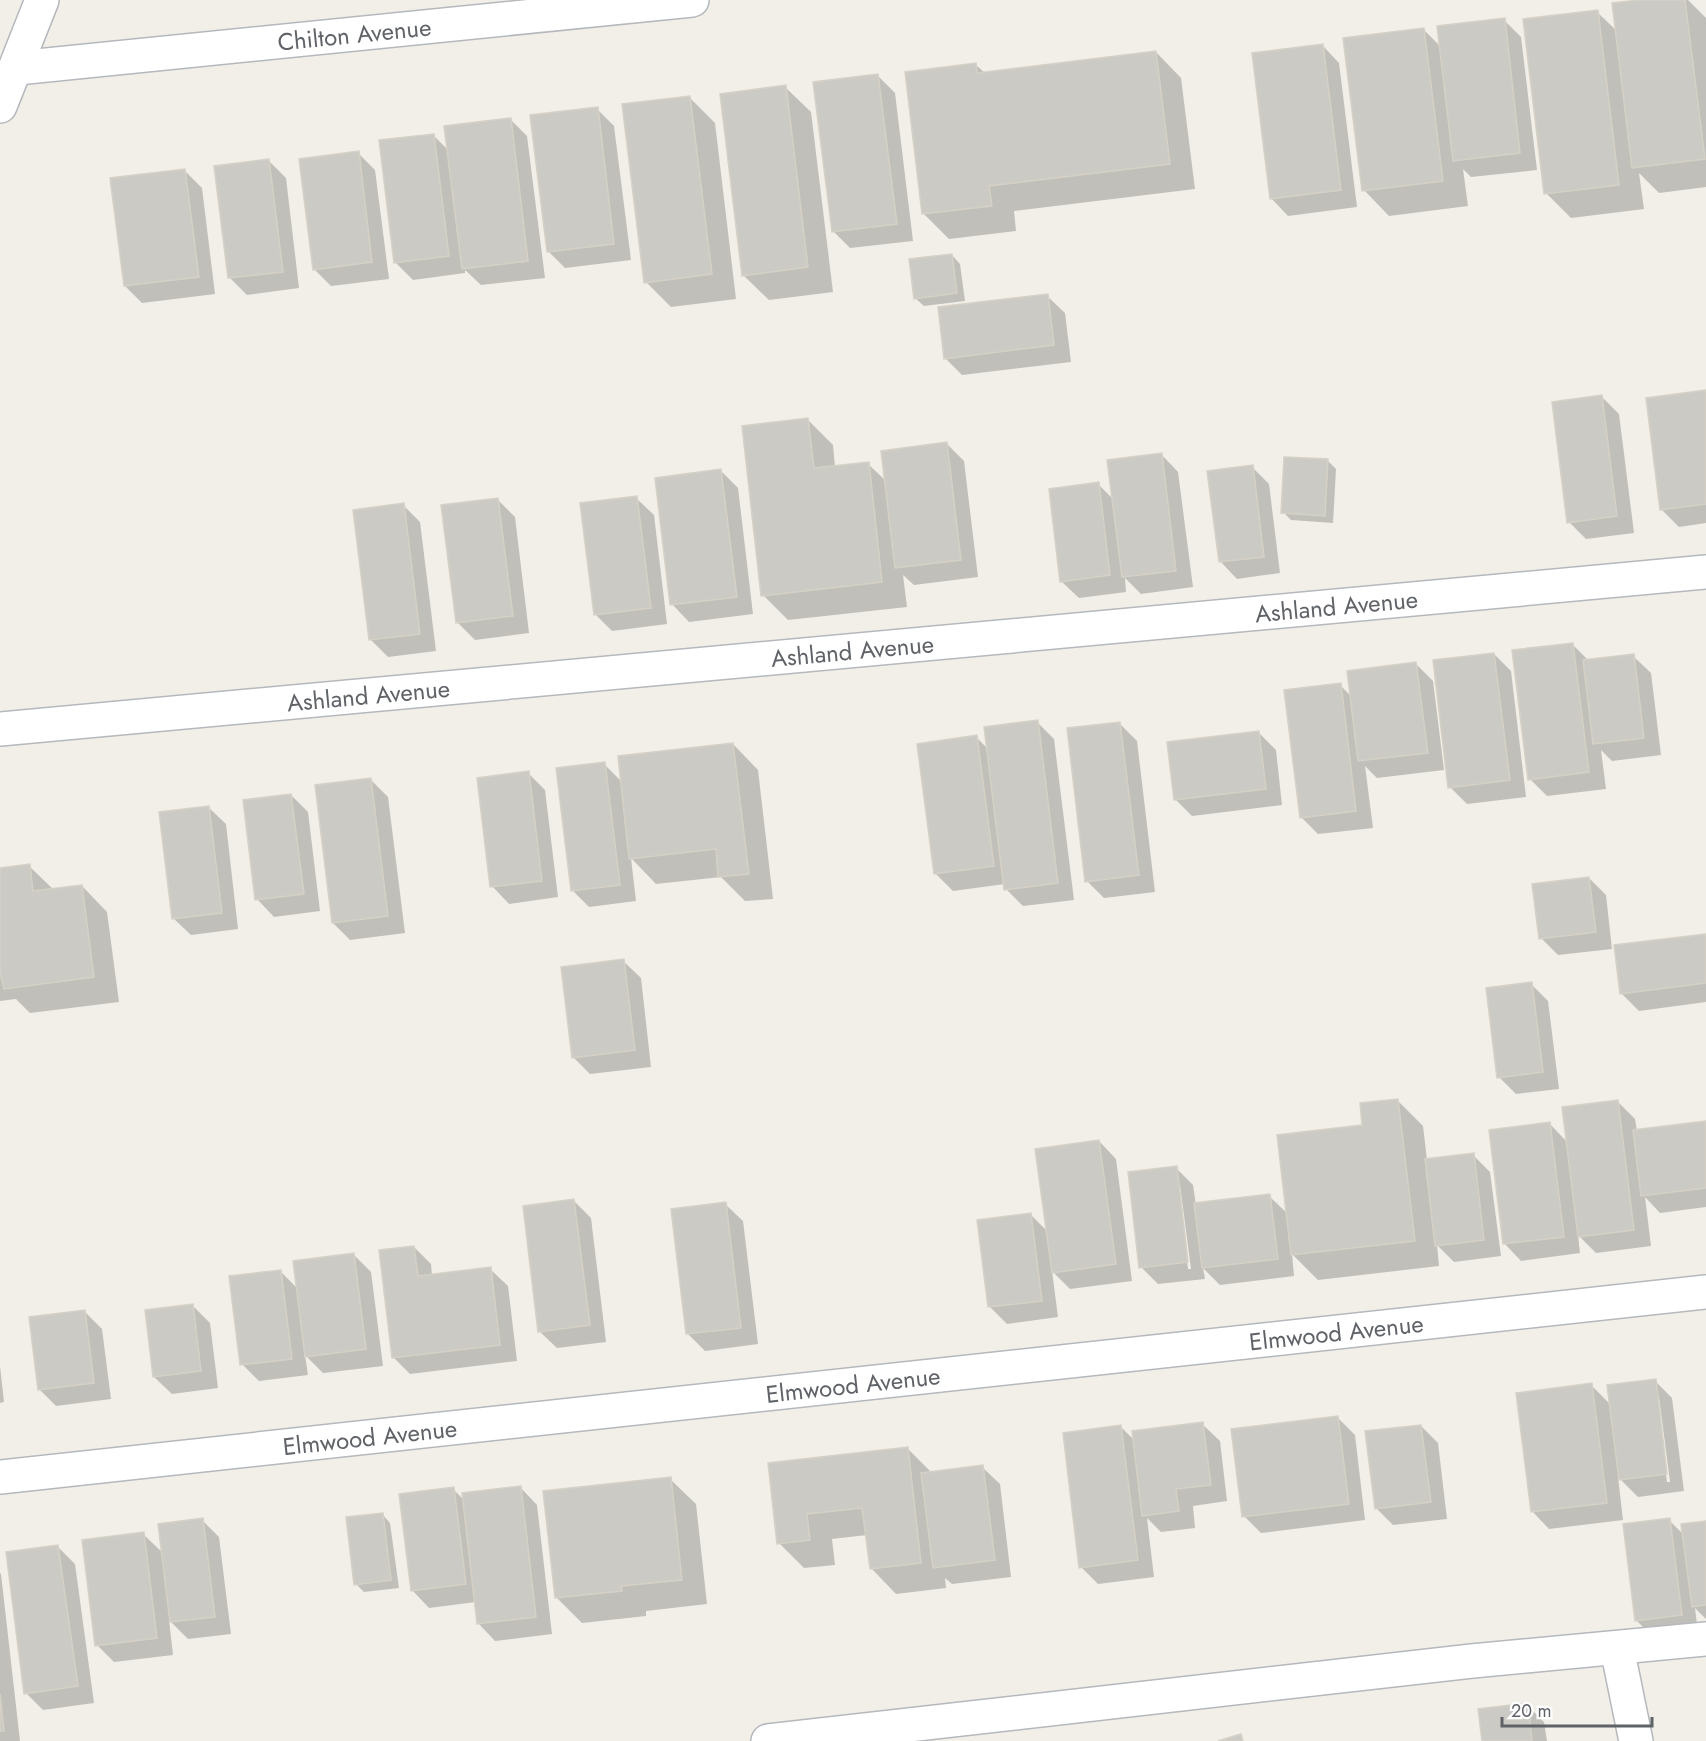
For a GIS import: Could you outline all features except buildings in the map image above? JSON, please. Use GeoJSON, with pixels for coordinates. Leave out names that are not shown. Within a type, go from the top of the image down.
{"type":"FeatureCollection","features":[{"type":"Feature","properties":{"kind":"street"},"geometry":{"type":"LineString","coordinates":[[0,106],[17,68],[42,0]]}},
{"type":"Feature","properties":{"kind":"street","name":"Chilton Avenue"},"geometry":{"type":"LineString","coordinates":[[17,68],[692,0]]}},
{"type":"Feature","properties":{"kind":"street","name":"Ashland Avenue"},"geometry":{"type":"LineString","coordinates":[[0,729],[1706,572]]}},
{"type":"Feature","properties":{"kind":"street","name":"Elmwood Avenue"},"geometry":{"type":"LineString","coordinates":[[0,1477],[1706,1292]]}},
{"type":"Feature","properties":{"kind":"street"},"geometry":{"type":"LineString","coordinates":[[768,1741],[1472,1661],[1706,1639]]}},
{"type":"Feature","properties":{"kind":"street"},"geometry":{"type":"LineString","coordinates":[[1617,1648],[1636,1741]]}}]}
